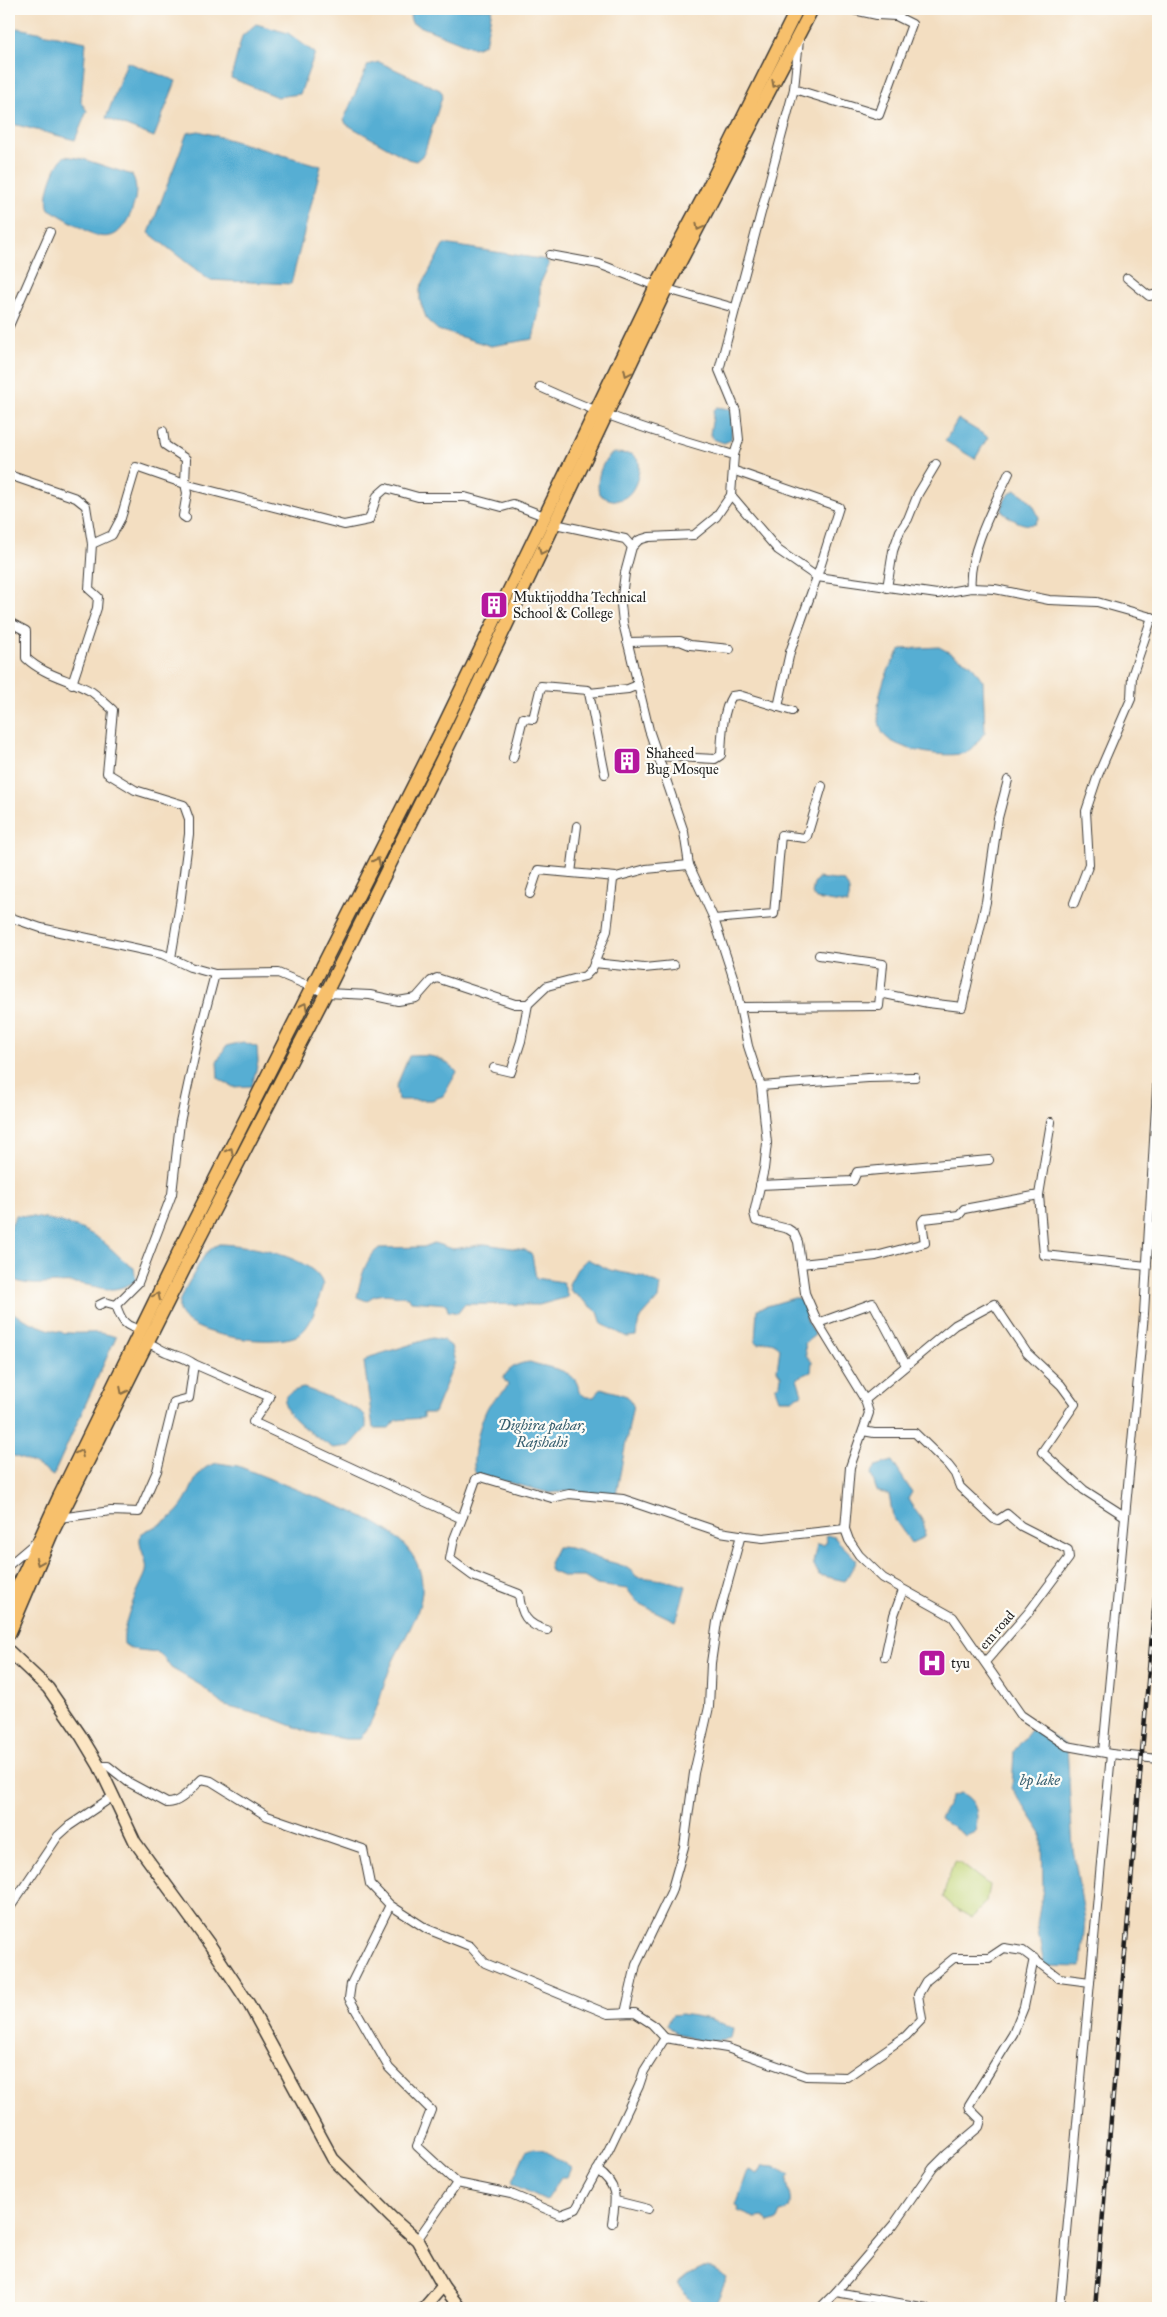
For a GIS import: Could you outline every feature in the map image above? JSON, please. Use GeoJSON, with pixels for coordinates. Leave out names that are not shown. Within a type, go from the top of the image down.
{"type":"FeatureCollection","features":[{"type":"Feature","properties":{"kind":"main road"},"geometry":{"type":"LineString","coordinates":[[9,1606],[38,1541],[55,1517],[148,1343],[326,993],[555,524],[601,413],[705,194],[796,9]]}},
{"type":"Feature","properties":{"kind":"main road"},"geometry":{"type":"LineString","coordinates":[[661,287],[800,36],[810,13]]}},
{"type":"Feature","properties":{"kind":"main road"},"geometry":{"type":"LineString","coordinates":[[9,1634],[55,1517],[142,1328],[314,988],[444,725],[544,516],[601,413]]}},
{"type":"Feature","properties":{"kind":"main road"},"geometry":{"type":"LineString","coordinates":[[9,1651],[48,1688],[99,1766],[112,1797],[135,1842],[210,1945],[249,2004],[333,2159],[392,2218],[417,2240],[442,2286],[460,2308]]}},
{"type":"Feature","properties":{"kind":"main road"},"geometry":{"type":"LineString","coordinates":[[424,2308],[442,2286]]}},
{"type":"Feature","properties":{"kind":"street"},"geometry":{"type":"LineString","coordinates":[[796,9],[810,13]]}},
{"type":"Feature","properties":{"kind":"street"},"geometry":{"type":"LineString","coordinates":[[794,89],[879,114],[912,24],[895,12],[877,15],[849,9]]}},
{"type":"Feature","properties":{"kind":"street"},"geometry":{"type":"LineString","coordinates":[[800,36],[794,89],[719,370],[736,411],[739,440],[734,455],[735,471],[731,495],[716,518],[694,535],[649,537],[639,540],[632,547],[624,574],[622,624],[658,756],[684,832],[689,865],[714,919],[735,983],[748,1046],[762,1086],[767,1143],[764,1169],[754,1213],[756,1221],[788,1229],[794,1234],[798,1242],[805,1293],[818,1323],[865,1400],[869,1413],[850,1466],[845,1530],[849,1540],[859,1555],[883,1578],[953,1617],[1021,1716],[1067,1746],[1112,1754],[1158,1759]]}},
{"type":"Feature","properties":{"kind":"street"},"geometry":{"type":"LineString","coordinates":[[9,326],[50,232]]}},
{"type":"Feature","properties":{"kind":"street"},"geometry":{"type":"LineString","coordinates":[[550,255],[599,264],[661,287],[735,308]]}},
{"type":"Feature","properties":{"kind":"street"},"geometry":{"type":"LineString","coordinates":[[1127,278],[1150,296],[1158,294]]}},
{"type":"Feature","properties":{"kind":"street"},"geometry":{"type":"LineString","coordinates":[[540,387],[601,413],[665,436],[734,455]]}},
{"type":"Feature","properties":{"kind":"street"},"geometry":{"type":"LineString","coordinates":[[163,431],[165,445],[186,459],[185,484],[187,494],[183,516],[186,518]]}},
{"type":"Feature","properties":{"kind":"street"},"geometry":{"type":"LineString","coordinates":[[886,588],[893,551],[900,531],[908,519],[918,494],[936,464]]}},
{"type":"Feature","properties":{"kind":"street"},"geometry":{"type":"LineString","coordinates":[[92,544],[112,535],[121,518],[136,467],[185,484],[344,525],[369,520],[377,496],[386,488],[418,497],[465,497],[502,507],[513,504],[544,516]]}},
{"type":"Feature","properties":{"kind":"street"},"geometry":{"type":"LineString","coordinates":[[735,471],[839,507],[817,577],[790,652],[778,707]]}},
{"type":"Feature","properties":{"kind":"street"},"geometry":{"type":"LineString","coordinates":[[971,588],[969,574],[986,525],[1009,473]]}},
{"type":"Feature","properties":{"kind":"street"},"geometry":{"type":"LineString","coordinates":[[9,475],[76,498],[86,506],[92,544],[89,589],[98,597],[97,608],[72,684]]}},
{"type":"Feature","properties":{"kind":"street"},"geometry":{"type":"LineString","coordinates":[[731,495],[778,550],[817,577],[937,594],[971,588],[995,589],[1049,600],[1097,602],[1155,618],[1132,676],[1131,699],[1098,776],[1086,811],[1089,864],[1074,903]]}},
{"type":"Feature","properties":{"kind":"street"},"geometry":{"type":"LineString","coordinates":[[555,524],[625,539],[632,547]]}},
{"type":"Feature","properties":{"kind":"street"},"geometry":{"type":"LineString","coordinates":[[9,622],[26,631],[26,658],[72,684],[91,692],[113,710],[107,773],[135,790],[184,805],[189,818],[189,834],[171,958]]}},
{"type":"Feature","properties":{"kind":"street"},"geometry":{"type":"LineString","coordinates":[[627,642],[680,641],[690,645],[730,649]]}},
{"type":"Feature","properties":{"kind":"street"},"geometry":{"type":"LineString","coordinates":[[589,693],[638,685]]}},
{"type":"Feature","properties":{"kind":"street"},"geometry":{"type":"LineString","coordinates":[[514,758],[523,718],[533,719],[541,686],[588,690],[605,774]]}},
{"type":"Feature","properties":{"kind":"street"},"geometry":{"type":"LineString","coordinates":[[658,756],[715,759],[721,755],[722,735],[728,702],[732,696],[739,695],[792,711]]}},
{"type":"Feature","properties":{"kind":"street"},"geometry":{"type":"LineString","coordinates":[[880,993],[928,1004],[962,1007],[986,902],[998,818],[1008,780]]}},
{"type":"Feature","properties":{"kind":"street"},"geometry":{"type":"LineString","coordinates":[[714,919],[774,914],[780,835],[805,838],[807,836],[822,786]]}},
{"type":"Feature","properties":{"kind":"street"},"geometry":{"type":"LineString","coordinates":[[571,873],[577,826]]}},
{"type":"Feature","properties":{"kind":"street"},"geometry":{"type":"LineString","coordinates":[[530,894],[538,870],[616,876],[646,869],[689,865]]}},
{"type":"Feature","properties":{"kind":"street"},"geometry":{"type":"LineString","coordinates":[[494,1068],[511,1072],[521,1042],[528,1004],[547,986],[585,976],[594,963],[607,931],[613,880],[616,876]]}},
{"type":"Feature","properties":{"kind":"street"},"geometry":{"type":"LineString","coordinates":[[9,917],[41,928],[162,954],[190,967],[215,974],[278,973],[326,993],[370,995],[398,1001],[416,998],[431,980],[437,978],[515,1004],[528,1004]]}},
{"type":"Feature","properties":{"kind":"street"},"geometry":{"type":"LineString","coordinates":[[740,1007],[880,1006],[882,964],[819,955]]}},
{"type":"Feature","properties":{"kind":"street"},"geometry":{"type":"LineString","coordinates":[[594,963],[644,968],[674,965]]}},
{"type":"Feature","properties":{"kind":"street"},"geometry":{"type":"LineString","coordinates":[[116,1305],[138,1283],[172,1194],[180,1122],[198,1039],[215,974]]}},
{"type":"Feature","properties":{"kind":"street"},"geometry":{"type":"LineString","coordinates":[[1103,1752],[1123,1514],[1147,1266],[1158,1071]]}},
{"type":"Feature","properties":{"kind":"street"},"geometry":{"type":"LineString","coordinates":[[762,1086],[868,1078],[916,1078]]}},
{"type":"Feature","properties":{"kind":"street"},"geometry":{"type":"LineString","coordinates":[[1051,1122],[1039,1195],[1044,1255],[1147,1266]]}},
{"type":"Feature","properties":{"kind":"street"},"geometry":{"type":"LineString","coordinates":[[760,1186],[853,1180],[857,1172],[990,1160]]}},
{"type":"Feature","properties":{"kind":"street"},"geometry":{"type":"LineString","coordinates":[[801,1264],[876,1256],[925,1243],[922,1222],[924,1219],[959,1215],[964,1209],[1039,1195]]}},
{"type":"Feature","properties":{"kind":"street"},"geometry":{"type":"LineString","coordinates":[[99,1305],[105,1302],[116,1305]]}},
{"type":"Feature","properties":{"kind":"street"},"geometry":{"type":"LineString","coordinates":[[818,1323],[873,1303],[906,1365]]}},
{"type":"Feature","properties":{"kind":"street"},"geometry":{"type":"LineString","coordinates":[[865,1400],[955,1325],[994,1304],[1027,1353],[1061,1385],[1075,1404],[1042,1452],[1084,1490],[1123,1514]]}},
{"type":"Feature","properties":{"kind":"street"},"geometry":{"type":"LineString","coordinates":[[116,1305],[122,1320],[130,1328],[142,1328]]}},
{"type":"Feature","properties":{"kind":"street"},"geometry":{"type":"LineString","coordinates":[[148,1343],[158,1346],[167,1353],[183,1356],[194,1364],[270,1397],[252,1422],[458,1518],[463,1516]]}},
{"type":"Feature","properties":{"kind":"street"},"geometry":{"type":"LineString","coordinates":[[55,1517],[111,1511],[139,1512],[157,1472],[174,1402],[189,1398],[194,1364]]}},
{"type":"Feature","properties":{"kind":"street","name":"em road"},"geometry":{"type":"LineString","coordinates":[[863,1431],[874,1433],[915,1433],[948,1465],[955,1474],[960,1487],[994,1519],[998,1520],[1007,1514],[1021,1526],[1068,1550],[1069,1558],[1028,1613],[985,1662]]}},
{"type":"Feature","properties":{"kind":"street"},"geometry":{"type":"LineString","coordinates":[[547,1630],[528,1623],[520,1608],[519,1594],[473,1576],[450,1560],[454,1539],[476,1479],[481,1477],[552,1498],[569,1494],[624,1498],[720,1532],[741,1535],[763,1538],[845,1530]]}},
{"type":"Feature","properties":{"kind":"street"},"geometry":{"type":"LineString","coordinates":[[624,2013],[636,1965],[671,1892],[684,1847],[694,1773],[709,1707],[711,1663],[717,1622],[741,1535]]}},
{"type":"Feature","properties":{"kind":"street"},"geometry":{"type":"LineString","coordinates":[[9,1565],[38,1541]]}},
{"type":"Feature","properties":{"kind":"street"},"geometry":{"type":"LineString","coordinates":[[885,1657],[894,1615],[903,1590]]}},
{"type":"Feature","properties":{"kind":"street"},"geometry":{"type":"LineString","coordinates":[[1060,2308],[1112,1754]]}},
{"type":"Feature","properties":{"kind":"street"},"geometry":{"type":"LineString","coordinates":[[99,1766],[108,1766],[128,1782],[167,1803],[173,1804],[202,1780],[211,1781],[267,1816],[363,1849],[370,1884],[390,1905],[427,1929],[470,1946],[485,1963],[608,2014],[635,2013],[652,2024],[665,2038],[727,2048],[806,2076],[847,2076],[906,2036],[922,2019],[918,1995],[926,1981],[954,1958],[989,1958],[1004,1948],[1023,1951],[1060,1978],[1090,1982]]}},
{"type":"Feature","properties":{"kind":"street"},"geometry":{"type":"LineString","coordinates":[[9,1909],[58,1836],[69,1826],[112,1797]]}},
{"type":"Feature","properties":{"kind":"street"},"geometry":{"type":"LineString","coordinates":[[390,1905],[351,1984],[349,1998],[389,2068],[431,2110],[417,2146],[457,2183],[511,2194],[560,2215],[576,2208],[639,2086],[644,2071],[665,2038]]}},
{"type":"Feature","properties":{"kind":"street"},"geometry":{"type":"LineString","coordinates":[[820,2308],[894,2224],[933,2168],[979,2127],[981,2120],[970,2109],[969,2105],[1013,2034],[1024,2007],[1034,1958]]}},
{"type":"Feature","properties":{"kind":"street"},"geometry":{"type":"LineString","coordinates":[[597,2170],[614,2187],[616,2201],[612,2223]]}},
{"type":"Feature","properties":{"kind":"street"},"geometry":{"type":"LineString","coordinates":[[417,2240],[436,2216],[444,2199],[457,2183]]}},
{"type":"Feature","properties":{"kind":"street"},"geometry":{"type":"LineString","coordinates":[[616,2201],[648,2209]]}},
{"type":"Feature","properties":{"kind":"street"},"geometry":{"type":"LineString","coordinates":[[836,2292],[927,2308]]}},
{"type":"Feature","properties":{"kind":"green space"},"geometry":{"type":"Polygon","coordinates":[[[954,1861],[960,1863],[989,1885],[986,1901],[972,1918],[955,1908],[943,1897],[954,1861]]]}},
{"type":"Feature","properties":{"kind":"water"},"geometry":{"type":"Polygon","coordinates":[[[413,9],[492,9],[485,44],[474,48],[412,23],[410,17],[413,9]]]}},
{"type":"Feature","properties":{"kind":"water"},"geometry":{"type":"Polygon","coordinates":[[[256,24],[288,33],[315,53],[300,94],[277,97],[231,78],[242,36],[256,24]]]}},
{"type":"Feature","properties":{"kind":"water"},"geometry":{"type":"Polygon","coordinates":[[[18,28],[86,42],[81,102],[87,111],[75,140],[13,124],[9,101],[7,65],[11,30],[18,28]]]}},
{"type":"Feature","properties":{"kind":"water"},"geometry":{"type":"Polygon","coordinates":[[[127,62],[176,81],[154,137],[106,118],[127,62]]]}},
{"type":"Feature","properties":{"kind":"water"},"geometry":{"type":"Polygon","coordinates":[[[379,62],[440,90],[443,94],[424,154],[416,161],[408,159],[346,124],[344,119],[368,65],[379,62]]]}},
{"type":"Feature","properties":{"kind":"water"},"geometry":{"type":"Polygon","coordinates":[[[199,131],[321,166],[291,284],[209,280],[149,233],[187,133],[199,131]]]}},
{"type":"Feature","properties":{"kind":"water"},"geometry":{"type":"Polygon","coordinates":[[[65,156],[83,159],[132,175],[136,189],[134,206],[127,221],[117,233],[106,237],[94,235],[49,209],[48,197],[51,181],[57,166],[65,156]]]}},
{"type":"Feature","properties":{"kind":"water"},"geometry":{"type":"Polygon","coordinates":[[[444,244],[547,260],[549,265],[540,284],[540,307],[533,339],[491,346],[438,330],[427,320],[420,301],[420,288],[444,244]]]}},
{"type":"Feature","properties":{"kind":"water"},"geometry":{"type":"Polygon","coordinates":[[[717,407],[730,409],[733,412],[731,440],[724,443],[713,439],[710,434],[714,410],[717,407]]]}},
{"type":"Feature","properties":{"kind":"water"},"geometry":{"type":"Polygon","coordinates":[[[958,419],[988,437],[975,459],[945,441],[958,419]]]}},
{"type":"Feature","properties":{"kind":"water"},"geometry":{"type":"Polygon","coordinates":[[[613,453],[632,454],[639,461],[637,479],[630,494],[616,500],[608,499],[599,494],[598,488],[602,466],[613,453]]]}},
{"type":"Feature","properties":{"kind":"water"},"geometry":{"type":"Polygon","coordinates":[[[1015,490],[1027,498],[1035,508],[1039,517],[1035,524],[1021,523],[1002,512],[1006,499],[1015,490]]]}},
{"type":"Feature","properties":{"kind":"water"},"geometry":{"type":"Polygon","coordinates":[[[939,647],[971,664],[983,681],[985,732],[971,750],[952,755],[924,752],[897,744],[882,732],[879,722],[878,711],[881,689],[890,667],[901,649],[939,647]]]}},
{"type":"Feature","properties":{"kind":"water"},"geometry":{"type":"Polygon","coordinates":[[[818,878],[844,881],[849,892],[847,904],[816,899],[812,894],[814,883],[818,878]]]}},
{"type":"Feature","properties":{"kind":"water"},"geometry":{"type":"Polygon","coordinates":[[[243,1042],[257,1047],[258,1062],[252,1086],[233,1087],[218,1078],[217,1062],[226,1046],[243,1042]]]}},
{"type":"Feature","properties":{"kind":"water"},"geometry":{"type":"Polygon","coordinates":[[[409,1056],[435,1057],[446,1062],[457,1072],[443,1096],[432,1100],[398,1100],[396,1087],[409,1056]]]}},
{"type":"Feature","properties":{"kind":"water"},"geometry":{"type":"Polygon","coordinates":[[[16,1215],[64,1223],[98,1238],[134,1268],[136,1281],[118,1288],[104,1289],[73,1283],[24,1283],[9,1277],[9,1229],[16,1215]]]}},
{"type":"Feature","properties":{"kind":"water"},"geometry":{"type":"Polygon","coordinates":[[[434,1243],[453,1249],[485,1244],[525,1250],[532,1255],[536,1278],[563,1282],[568,1297],[539,1305],[465,1304],[458,1313],[448,1311],[446,1304],[411,1301],[408,1297],[381,1295],[367,1301],[357,1297],[367,1264],[374,1252],[379,1248],[424,1247],[434,1243]]]}},
{"type":"Feature","properties":{"kind":"water"},"geometry":{"type":"Polygon","coordinates":[[[219,1244],[245,1246],[278,1254],[308,1267],[318,1275],[323,1285],[312,1317],[301,1333],[291,1338],[275,1340],[235,1338],[198,1327],[185,1319],[179,1310],[181,1297],[203,1257],[219,1244]]]}},
{"type":"Feature","properties":{"kind":"water"},"geometry":{"type":"Polygon","coordinates":[[[587,1259],[610,1270],[644,1277],[660,1285],[658,1299],[639,1320],[636,1336],[627,1337],[602,1324],[598,1312],[570,1290],[569,1284],[577,1269],[587,1259]]]}},
{"type":"Feature","properties":{"kind":"water"},"geometry":{"type":"Polygon","coordinates":[[[799,1298],[803,1303],[807,1320],[815,1335],[805,1343],[806,1355],[812,1362],[811,1372],[797,1378],[802,1394],[793,1399],[779,1399],[775,1388],[780,1384],[781,1376],[777,1370],[780,1348],[770,1342],[759,1344],[755,1341],[757,1309],[799,1298]]]}},
{"type":"Feature","properties":{"kind":"water"},"geometry":{"type":"Polygon","coordinates":[[[9,1311],[39,1326],[55,1331],[98,1333],[116,1337],[53,1476],[35,1464],[9,1454],[9,1311]]]}},
{"type":"Feature","properties":{"kind":"water"},"geometry":{"type":"Polygon","coordinates":[[[432,1338],[443,1340],[451,1346],[455,1362],[434,1413],[423,1413],[423,1418],[396,1420],[389,1428],[373,1428],[364,1362],[370,1357],[432,1338]]]}},
{"type":"Feature","properties":{"kind":"water","name":"Dighira pahar, Rajshahi"},"geometry":{"type":"Polygon","coordinates":[[[530,1362],[554,1368],[568,1374],[574,1378],[579,1392],[586,1397],[594,1397],[601,1388],[627,1396],[633,1405],[616,1495],[568,1491],[550,1493],[476,1474],[474,1468],[475,1450],[486,1411],[491,1402],[508,1385],[503,1378],[508,1371],[522,1363],[530,1362]]]}},
{"type":"Feature","properties":{"kind":"water"},"geometry":{"type":"Polygon","coordinates":[[[303,1388],[334,1399],[363,1413],[366,1418],[366,1428],[350,1446],[333,1448],[294,1418],[287,1409],[285,1401],[290,1394],[303,1388]]]}},
{"type":"Feature","properties":{"kind":"water"},"geometry":{"type":"Polygon","coordinates":[[[892,1461],[912,1492],[908,1499],[923,1521],[924,1537],[911,1543],[893,1517],[889,1495],[877,1491],[871,1474],[876,1466],[892,1461]]]}},
{"type":"Feature","properties":{"kind":"water"},"geometry":{"type":"Polygon","coordinates":[[[218,1463],[238,1466],[367,1518],[400,1541],[412,1555],[420,1572],[421,1601],[411,1627],[394,1659],[372,1721],[360,1739],[345,1739],[308,1732],[272,1718],[225,1706],[200,1685],[171,1668],[157,1652],[131,1649],[124,1644],[124,1631],[128,1617],[146,1572],[146,1562],[140,1544],[141,1534],[175,1514],[203,1470],[218,1463]]]}},
{"type":"Feature","properties":{"kind":"water"},"geometry":{"type":"Polygon","coordinates":[[[825,1536],[834,1537],[857,1560],[845,1581],[819,1575],[813,1563],[817,1544],[824,1545],[827,1541],[825,1536]]]}},
{"type":"Feature","properties":{"kind":"water"},"geometry":{"type":"Polygon","coordinates":[[[557,1547],[575,1549],[598,1559],[622,1565],[637,1577],[662,1580],[686,1586],[677,1618],[675,1621],[638,1603],[627,1589],[597,1585],[584,1577],[565,1577],[551,1571],[549,1563],[557,1547]]]}},
{"type":"Feature","properties":{"kind":"water","name":"bp lake"},"geometry":{"type":"Polygon","coordinates":[[[1035,1725],[1067,1746],[1073,1849],[1085,1920],[1081,1967],[1044,1966],[1037,1924],[1043,1889],[1042,1834],[1012,1788],[1014,1751],[1035,1725]]]}},
{"type":"Feature","properties":{"kind":"water"},"geometry":{"type":"Polygon","coordinates":[[[961,1793],[971,1800],[977,1815],[975,1832],[966,1836],[940,1819],[952,1796],[961,1793]]]}},
{"type":"Feature","properties":{"kind":"water"},"geometry":{"type":"Polygon","coordinates":[[[682,2014],[711,2019],[733,2028],[731,2039],[705,2041],[681,2035],[667,2025],[672,2015],[682,2014]]]}},
{"type":"Feature","properties":{"kind":"water"},"geometry":{"type":"Polygon","coordinates":[[[534,2148],[544,2150],[571,2168],[567,2177],[561,2177],[546,2200],[512,2184],[526,2151],[534,2148]]]}},
{"type":"Feature","properties":{"kind":"water"},"geometry":{"type":"Polygon","coordinates":[[[763,2165],[774,2166],[790,2175],[787,2179],[790,2199],[789,2208],[780,2213],[777,2220],[769,2223],[764,2217],[755,2218],[738,2211],[739,2207],[736,2205],[749,2170],[758,2174],[763,2165]]]}},
{"type":"Feature","properties":{"kind":"water"},"geometry":{"type":"Polygon","coordinates":[[[708,2266],[727,2278],[714,2308],[695,2305],[677,2284],[687,2276],[708,2266]]]}},
{"type":"Feature","properties":{"kind":"railway"},"geometry":{"type":"LineString","coordinates":[[1095,2308],[1158,1563]]}},
{"type":"Feature","properties":{"kind":"place","name":"Muktijoddha Technical School & College"},"geometry":{"type":"Point","coordinates":[494,605]}},
{"type":"Feature","properties":{"kind":"place","name":"Shaheed Bug Mosque"},"geometry":{"type":"Point","coordinates":[627,761]}},
{"type":"Feature","properties":{"kind":"place","name":"tyu"},"geometry":{"type":"Point","coordinates":[932,1663]}}]}
